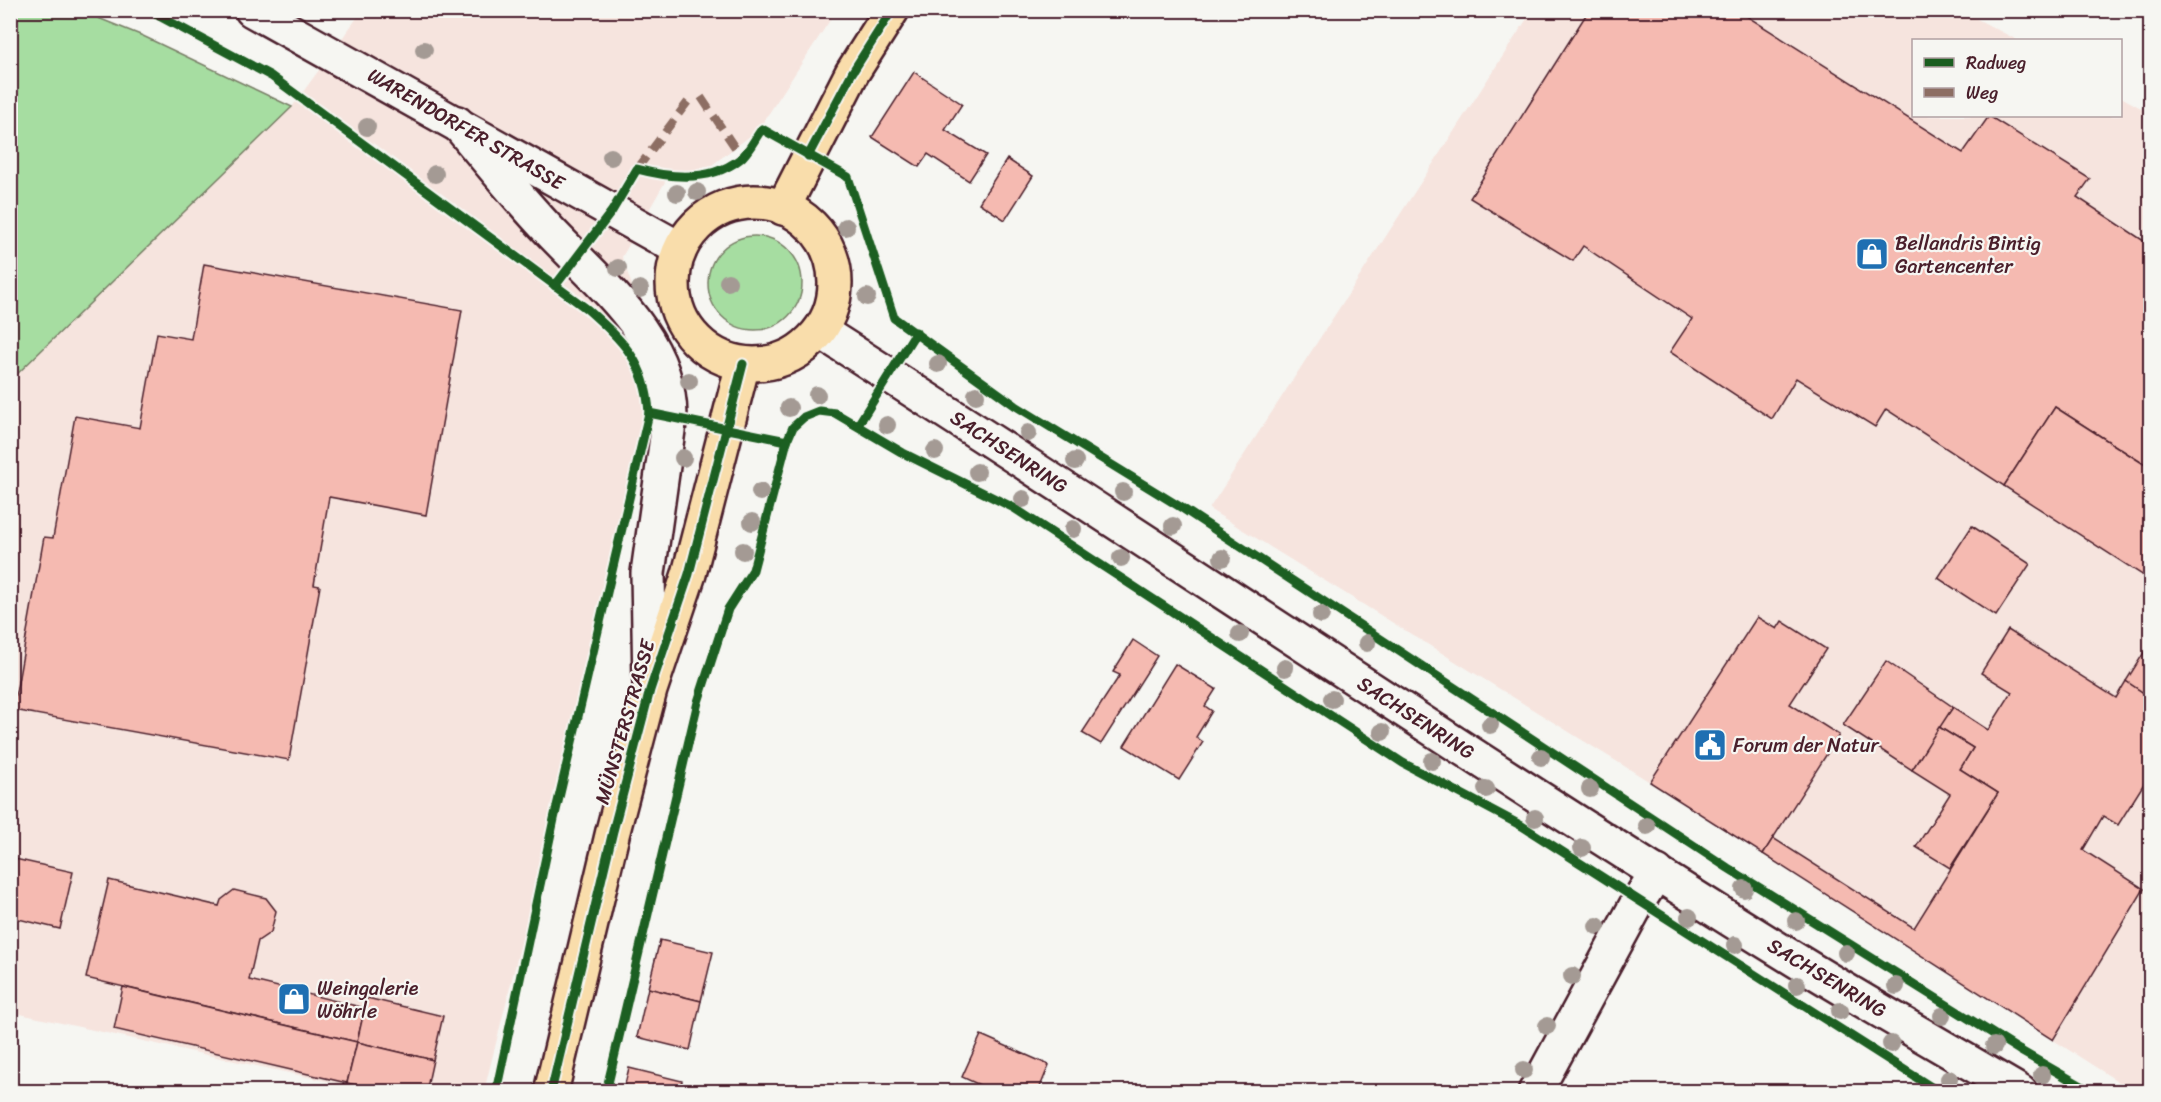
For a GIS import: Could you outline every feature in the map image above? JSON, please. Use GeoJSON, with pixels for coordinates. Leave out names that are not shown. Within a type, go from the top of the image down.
{"type":"FeatureCollection","features":[{"type":"Feature","properties":{"kind":"main road"},"geometry":{"type":"LineString","coordinates":[[783,208],[852,73],[892,10]]}},
{"type":"Feature","properties":{"kind":"main road"},"geometry":{"type":"LineString","coordinates":[[761,202],[783,208],[802,218],[817,232],[831,260],[835,291],[830,312],[820,331],[794,354],[761,364],[743,364],[721,358],[702,346],[687,329],[676,309],[672,286],[680,249],[698,224],[716,211],[738,204],[761,202]]}},
{"type":"Feature","properties":{"kind":"main road","name":"MÜNSTERSTRASSE"},"geometry":{"type":"LineString","coordinates":[[551,1092],[650,690],[688,574],[743,364]]}},
{"type":"Feature","properties":{"kind":"street","name":"WARENDORFER STRASSE"},"geometry":{"type":"LineString","coordinates":[[252,10],[680,249]]}},
{"type":"Feature","properties":{"kind":"street"},"geometry":{"type":"LineString","coordinates":[[457,123],[546,227],[641,329],[663,367],[670,392],[670,416],[648,573],[650,690]]}},
{"type":"Feature","properties":{"kind":"street","name":"SACHSENRING"},"geometry":{"type":"LineString","coordinates":[[820,331],[1302,641],[1402,711],[1840,987],[2020,1092]]}},
{"type":"Feature","properties":{"kind":"street"},"geometry":{"type":"LineString","coordinates":[[1535,1092],[1638,902],[1657,872]]}},
{"type":"Feature","properties":{"kind":"shaded area"},"geometry":{"type":"Polygon","coordinates":[[[362,11],[836,11],[758,130],[712,165],[669,175],[622,257],[658,360],[546,843],[484,1091],[371,1091],[11,1012],[11,380],[292,107],[362,11]]]}},
{"type":"Feature","properties":{"kind":"shaded area"},"geometry":{"type":"Polygon","coordinates":[[[1532,11],[1962,11],[2015,39],[1912,39],[1912,117],[2122,117],[2122,98],[2150,113],[2150,1091],[2133,1091],[1650,782],[1209,509],[1532,11]]]}},
{"type":"Feature","properties":{"kind":"green space"},"geometry":{"type":"Polygon","coordinates":[[[11,10],[81,11],[143,36],[292,107],[11,380],[11,10]]]}},
{"type":"Feature","properties":{"kind":"green space"},"geometry":{"type":"Polygon","coordinates":[[[755,236],[773,239],[788,250],[799,265],[802,283],[799,301],[788,316],[773,327],[755,330],[737,327],[722,316],[711,301],[708,283],[711,265],[722,250],[737,239],[755,236]]]}},
{"type":"Feature","properties":{"kind":"building","name":"Bellandris Bintig Gartencenter"},"geometry":{"type":"Polygon","coordinates":[[[1589,10],[1737,10],[1963,153],[1988,117],[1991,117],[2090,179],[2077,197],[2150,245],[2150,468],[2055,407],[2004,486],[1886,409],[1875,427],[1796,378],[1772,419],[1670,352],[1692,319],[1583,246],[1573,261],[1470,198],[1589,10]]]}},
{"type":"Feature","properties":{"kind":"building"},"geometry":{"type":"Polygon","coordinates":[[[914,72],[962,104],[945,130],[986,155],[969,181],[928,154],[919,167],[872,137],[914,72]]]}},
{"type":"Feature","properties":{"kind":"building"},"geometry":{"type":"Polygon","coordinates":[[[1007,159],[1033,176],[1005,220],[979,203],[1007,159]]]}},
{"type":"Feature","properties":{"kind":"building"},"geometry":{"type":"Polygon","coordinates":[[[204,264],[462,310],[426,515],[329,497],[314,585],[320,586],[289,760],[13,710],[44,537],[53,538],[75,416],[140,428],[157,333],[191,339],[204,264]]]}},
{"type":"Feature","properties":{"kind":"building"},"geometry":{"type":"Polygon","coordinates":[[[2055,407],[2150,468],[2150,580],[2004,486],[2055,407]]]}},
{"type":"Feature","properties":{"kind":"building"},"geometry":{"type":"Polygon","coordinates":[[[1972,526],[2030,564],[1996,616],[1938,578],[1972,526]]]}},
{"type":"Feature","properties":{"kind":"building"},"geometry":{"type":"Polygon","coordinates":[[[1757,617],[1777,629],[1782,621],[1826,649],[1790,704],[1839,735],[1763,854],[1650,782],[1757,617]]]}},
{"type":"Feature","properties":{"kind":"building"},"geometry":{"type":"Polygon","coordinates":[[[2008,630],[2116,698],[2126,681],[2150,697],[2150,774],[2118,825],[2103,816],[2083,850],[2144,889],[2053,1040],[1763,854],[1773,838],[1914,928],[1998,793],[1960,769],[1973,748],[1939,727],[1953,707],[1988,730],[2012,692],[1981,673],[2008,630]]]}},
{"type":"Feature","properties":{"kind":"building"},"geometry":{"type":"Polygon","coordinates":[[[1133,640],[1157,656],[1101,744],[1082,733],[1120,675],[1113,672],[1133,640]]]}},
{"type":"Feature","properties":{"kind":"building"},"geometry":{"type":"Polygon","coordinates":[[[2150,643],[2150,697],[2126,681],[2150,643]]]}},
{"type":"Feature","properties":{"kind":"building"},"geometry":{"type":"Polygon","coordinates":[[[1886,661],[1953,707],[1912,770],[1843,725],[1886,661]]]}},
{"type":"Feature","properties":{"kind":"building"},"geometry":{"type":"Polygon","coordinates":[[[1175,664],[1216,689],[1205,706],[1212,711],[1196,737],[1203,742],[1179,780],[1124,746],[1175,664]]]}},
{"type":"Feature","properties":{"kind":"building"},"geometry":{"type":"Polygon","coordinates":[[[1939,727],[1973,748],[1960,769],[1998,793],[1950,868],[1916,847],[1950,794],[1912,770],[1939,727]]]}},
{"type":"Feature","properties":{"kind":"building"},"geometry":{"type":"Polygon","coordinates":[[[15,859],[73,872],[60,929],[10,917],[10,881],[15,859]]]}},
{"type":"Feature","properties":{"kind":"building"},"geometry":{"type":"Polygon","coordinates":[[[109,880],[219,906],[221,900],[234,890],[266,898],[276,911],[271,932],[258,941],[249,980],[365,1008],[357,1042],[86,978],[109,880]]]}},
{"type":"Feature","properties":{"kind":"building"},"geometry":{"type":"Polygon","coordinates":[[[660,940],[713,952],[701,1001],[648,988],[660,940]]]}},
{"type":"Feature","properties":{"kind":"building"},"geometry":{"type":"Polygon","coordinates":[[[123,987],[357,1042],[347,1083],[114,1029],[123,987]]]}},
{"type":"Feature","properties":{"kind":"building"},"geometry":{"type":"Polygon","coordinates":[[[648,988],[701,1001],[690,1050],[637,1037],[648,988]]]}},
{"type":"Feature","properties":{"kind":"building"},"geometry":{"type":"Polygon","coordinates":[[[367,998],[443,1016],[433,1060],[357,1042],[367,998]]]}},
{"type":"Feature","properties":{"kind":"building"},"geometry":{"type":"Polygon","coordinates":[[[981,1035],[1049,1065],[1038,1092],[982,1092],[984,1087],[962,1077],[981,1035]]]}},
{"type":"Feature","properties":{"kind":"building"},"geometry":{"type":"Polygon","coordinates":[[[357,1042],[433,1060],[426,1092],[387,1092],[347,1083],[357,1042]]]}},
{"type":"Feature","properties":{"kind":"building"},"geometry":{"type":"Polygon","coordinates":[[[629,1068],[682,1081],[680,1092],[623,1092],[629,1068]]]}},
{"type":"Feature","properties":{"kind":"marked path"},"geometry":{"type":"LineString","coordinates":[[701,97],[742,158]]}},
{"type":"Feature","properties":{"kind":"marked path"},"geometry":{"type":"LineString","coordinates":[[637,169],[690,99]]}},
{"type":"Feature","properties":{"kind":"cycle path"},"geometry":{"type":"LineString","coordinates":[[148,10],[271,76],[587,309],[622,343],[638,366],[647,395],[649,413],[787,441],[793,427],[804,417],[819,411],[835,413],[903,453],[1014,508],[1403,763],[1522,826],[1939,1092]]}},
{"type":"Feature","properties":{"kind":"cycle path"},"geometry":{"type":"LineString","coordinates":[[808,156],[852,73],[892,10]]}},
{"type":"Feature","properties":{"kind":"cycle path"},"geometry":{"type":"LineString","coordinates":[[555,286],[612,211],[637,169],[676,176],[716,172],[740,159],[762,129],[848,177],[894,318],[1016,406],[1182,508],[1728,868],[2019,1050],[2092,1092]]}},
{"type":"Feature","properties":{"kind":"cycle path"},"geometry":{"type":"LineString","coordinates":[[858,425],[916,332]]}},
{"type":"Feature","properties":{"kind":"cycle path"},"geometry":{"type":"LineString","coordinates":[[551,1092],[613,831],[650,690],[689,574],[743,364]]}},
{"type":"Feature","properties":{"kind":"cycle path"},"geometry":{"type":"LineString","coordinates":[[496,1092],[554,819],[649,413]]}},
{"type":"Feature","properties":{"kind":"cycle path"},"geometry":{"type":"LineString","coordinates":[[606,1092],[698,702],[728,609],[753,570],[787,441]]}},
{"type":"Feature","properties":{"kind":"place","name":"Bellandris Bintig Gartencenter"},"geometry":{"type":"Point","coordinates":[1872,254]}},
{"type":"Feature","properties":{"kind":"place","name":"Forum der Natur"},"geometry":{"type":"Point","coordinates":[1710,745]}},
{"type":"Feature","properties":{"kind":"place","name":"Weingalerie Wöhrle"},"geometry":{"type":"Point","coordinates":[294,999]}}]}
